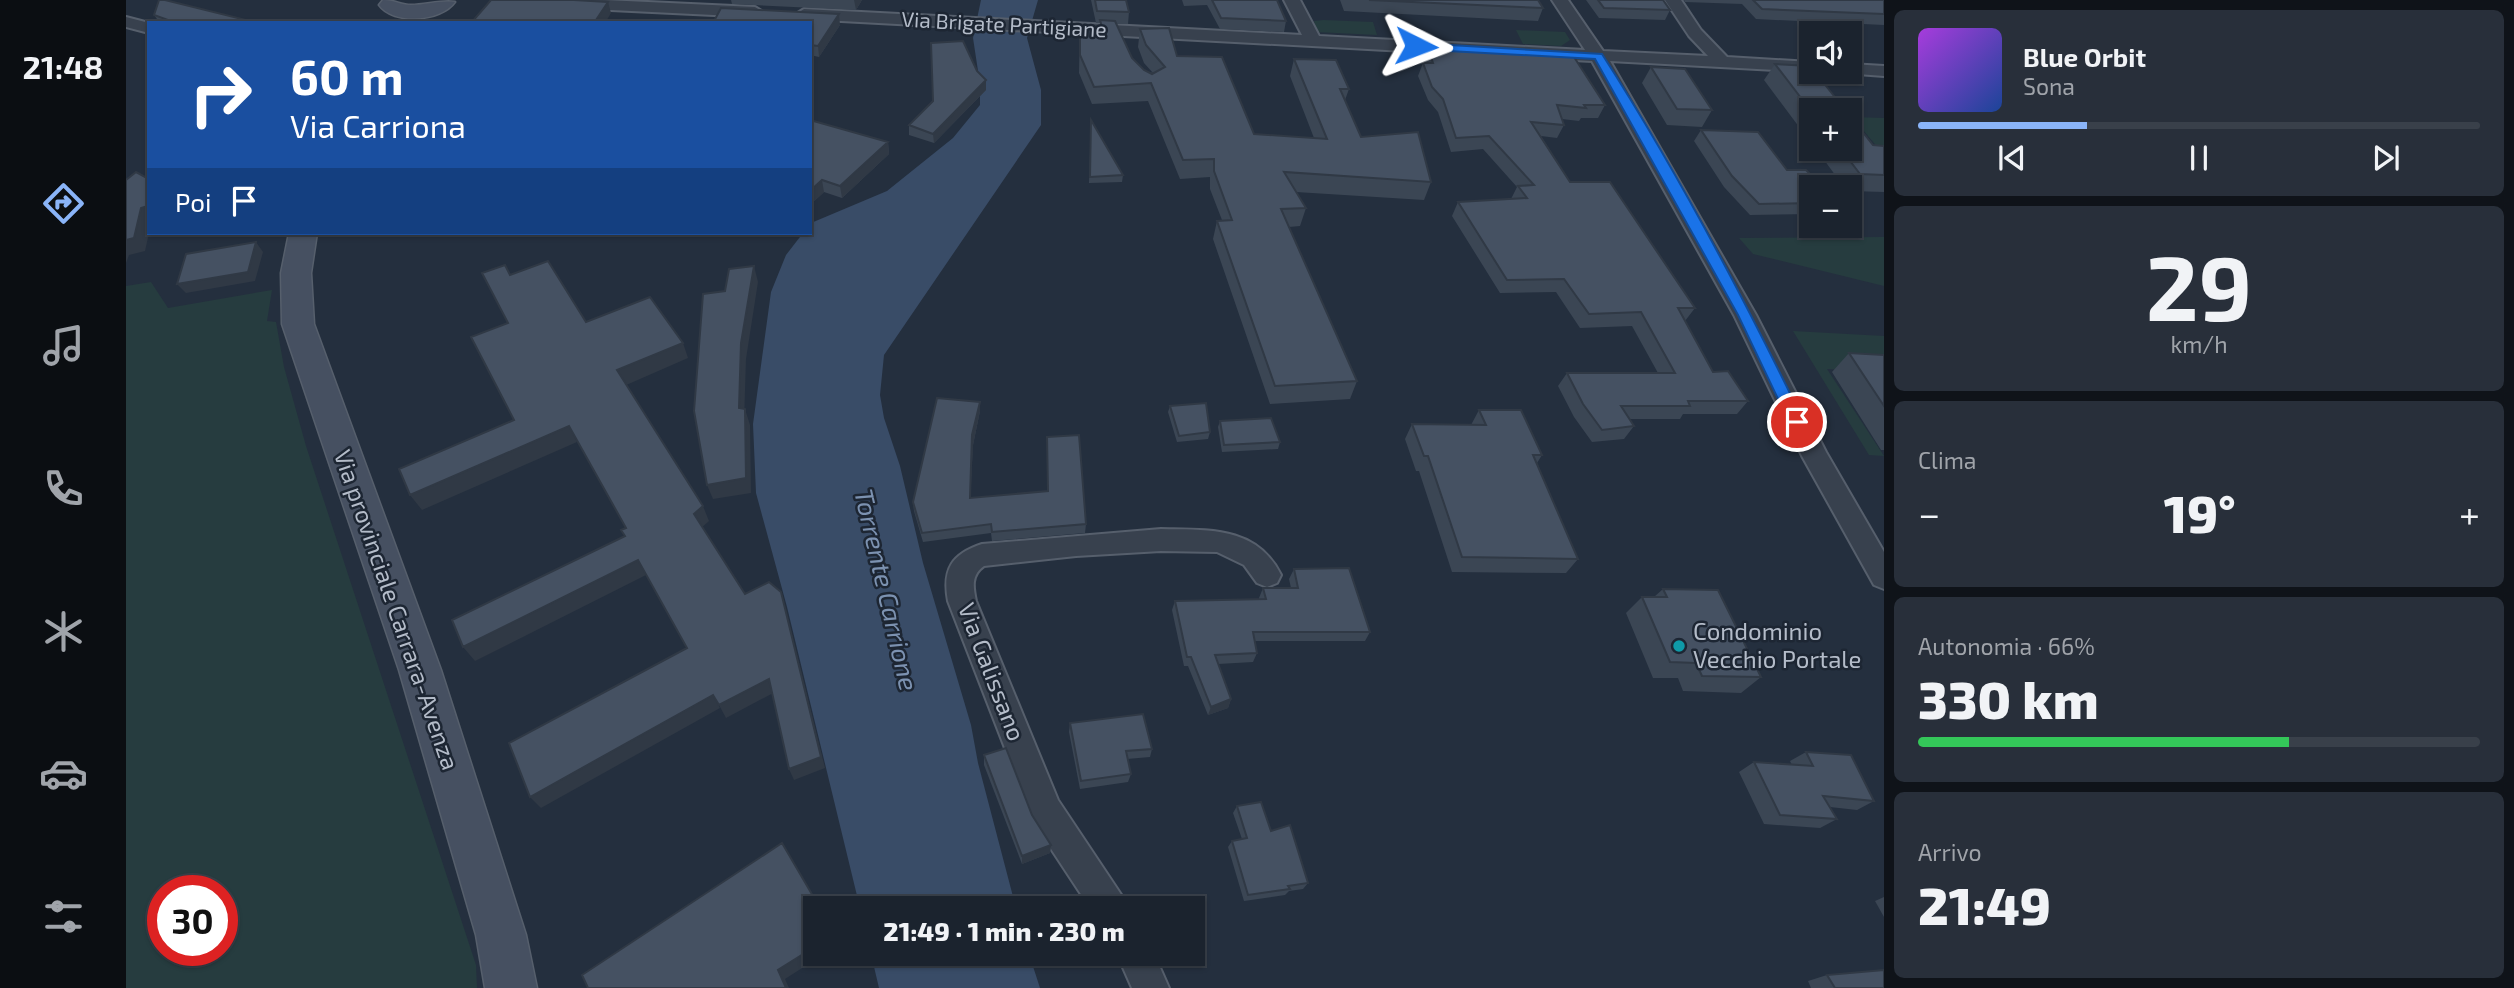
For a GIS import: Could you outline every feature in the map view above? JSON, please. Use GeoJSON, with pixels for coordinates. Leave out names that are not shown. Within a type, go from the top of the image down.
{"type":"FeatureCollection","features":[{"type":"Feature","properties":{"kind":"main road"},"geometry":{"type":"LineString","coordinates":[[392,6],[397,10],[413,12],[430,9],[445,1]]}},
{"type":"Feature","properties":{"kind":"main road"},"geometry":{"type":"LineString","coordinates":[[430,21],[445,1]]}},
{"type":"Feature","properties":{"kind":"main road","name":"Via provinciale Carrara-Avenza"},"geometry":{"type":"LineString","coordinates":[[303,235],[296,273],[298,324],[420,670],[501,936],[510,988]]}},
{"type":"Feature","properties":{"kind":"street"},"geometry":{"type":"LineString","coordinates":[[509,0],[770,12]]}},
{"type":"Feature","properties":{"kind":"street"},"geometry":{"type":"LineString","coordinates":[[1292,0],[1313,41]]}},
{"type":"Feature","properties":{"kind":"street"},"geometry":{"type":"LineString","coordinates":[[1560,0],[1598,56],[1652,147],[1745,315],[1809,444],[1884,577]]}},
{"type":"Feature","properties":{"kind":"street"},"geometry":{"type":"LineString","coordinates":[[1673,0],[1695,33],[1722,62]]}},
{"type":"Feature","properties":{"kind":"street","name":"Via Brigate Partigiane"},"geometry":{"type":"LineString","coordinates":[[796,7],[1055,29],[1124,39],[1313,41],[1799,66]]}},
{"type":"Feature","properties":{"kind":"street"},"geometry":{"type":"LineString","coordinates":[[126,22],[147,27]]}},
{"type":"Feature","properties":{"kind":"street"},"geometry":{"type":"LineString","coordinates":[[126,38],[147,41]]}},
{"type":"Feature","properties":{"kind":"street"},"geometry":{"type":"LineString","coordinates":[[1862,70],[1884,71]]}},
{"type":"Feature","properties":{"kind":"street","name":"Via Galissano"},"geometry":{"type":"LineString","coordinates":[[1102,896],[1046,811],[962,601],[959,580],[961,568],[971,559],[982,555],[1076,545],[1161,540],[1220,541],[1254,557],[1268,575]]}},
{"type":"Feature","properties":{"kind":"street"},"geometry":{"type":"LineString","coordinates":[[1141,966],[1151,988]]}},
{"type":"Feature","properties":{"kind":"green space"},"geometry":{"type":"Polygon","coordinates":[[[1314,21],[1373,22],[1377,35],[1316,32],[1314,21]]]}},
{"type":"Feature","properties":{"kind":"green space"},"geometry":{"type":"Polygon","coordinates":[[[1516,30],[1565,32],[1570,40],[1561,46],[1523,44],[1516,30]]]}},
{"type":"Feature","properties":{"kind":"green space"},"geometry":{"type":"Polygon","coordinates":[[[1862,117],[1884,118],[1884,149],[1879,149],[1862,129],[1862,117]]]}},
{"type":"Feature","properties":{"kind":"green space"},"geometry":{"type":"Polygon","coordinates":[[[1884,237],[1884,286],[1753,254],[1739,238],[1862,238],[1884,237]]]}},
{"type":"Feature","properties":{"kind":"green space"},"geometry":{"type":"Polygon","coordinates":[[[151,282],[168,308],[272,290],[267,321],[276,322],[284,367],[306,446],[476,965],[477,988],[126,988],[126,286],[151,282]]]}},
{"type":"Feature","properties":{"kind":"green space"},"geometry":{"type":"Polygon","coordinates":[[[1793,331],[1884,336],[1884,372],[1827,369],[1884,456],[1869,455],[1793,331]]]}},
{"type":"Feature","properties":{"kind":"water","name":"Torrente Carrione"},"geometry":{"type":"Polygon","coordinates":[[[981,0],[1038,0],[1027,38],[1041,90],[1041,125],[884,355],[880,395],[923,563],[971,725],[978,763],[1013,896],[857,896],[787,607],[756,493],[753,424],[771,292],[786,255],[801,235],[812,235],[812,223],[887,191],[953,138],[980,105],[980,84],[973,38],[981,0]]]}},
{"type":"Feature","properties":{"kind":"water"},"geometry":{"type":"Polygon","coordinates":[[[874,966],[1033,966],[1040,988],[879,988],[874,966]]]}},
{"type":"Feature","properties":{"kind":"building"},"geometry":{"type":"Polygon","coordinates":[[[159,0],[165,0],[250,21],[170,21],[154,15],[159,0]]]}},
{"type":"Feature","properties":{"kind":"building"},"geometry":{"type":"Polygon","coordinates":[[[491,0],[608,2],[595,21],[473,21],[491,0]]]}},
{"type":"Feature","properties":{"kind":"building"},"geometry":{"type":"Polygon","coordinates":[[[1095,0],[1126,0],[1129,12],[1097,11],[1095,0]]]}},
{"type":"Feature","properties":{"kind":"building"},"geometry":{"type":"Polygon","coordinates":[[[1212,0],[1277,0],[1286,21],[1221,18],[1212,0]]]}},
{"type":"Feature","properties":{"kind":"building"},"geometry":{"type":"Polygon","coordinates":[[[1369,0],[1538,0],[1543,8],[1369,0]]]}},
{"type":"Feature","properties":{"kind":"building"},"geometry":{"type":"Polygon","coordinates":[[[1598,0],[1663,0],[1670,10],[1604,8],[1598,0]]]}},
{"type":"Feature","properties":{"kind":"building"},"geometry":{"type":"Polygon","coordinates":[[[1753,0],[1884,0],[1884,14],[1762,9],[1753,0]]]}},
{"type":"Feature","properties":{"kind":"building"},"geometry":{"type":"Polygon","coordinates":[[[721,8],[839,14],[818,46],[812,45],[812,21],[714,21],[721,8]]]}},
{"type":"Feature","properties":{"kind":"building"},"geometry":{"type":"Polygon","coordinates":[[[1100,20],[1115,21],[1132,58],[1152,74],[1165,67],[1146,45],[1140,29],[1169,28],[1177,56],[1222,57],[1254,134],[1327,139],[1294,59],[1336,60],[1349,89],[1340,89],[1361,137],[1418,132],[1431,182],[1284,172],[1306,208],[1281,209],[1357,381],[1275,386],[1217,221],[1232,220],[1214,171],[1214,159],[1183,160],[1151,83],[1094,87],[1080,55],[1080,26],[1102,27],[1100,20]]]}},
{"type":"Feature","properties":{"kind":"building"},"geometry":{"type":"Polygon","coordinates":[[[963,41],[977,71],[986,80],[933,134],[909,125],[933,101],[931,43],[963,41]]]}},
{"type":"Feature","properties":{"kind":"building"},"geometry":{"type":"Polygon","coordinates":[[[1446,46],[1574,57],[1605,105],[1584,105],[1586,108],[1557,105],[1564,125],[1531,122],[1570,182],[1610,182],[1695,308],[1678,308],[1713,372],[1728,371],[1748,401],[1688,401],[1690,406],[1621,406],[1634,426],[1602,430],[1583,404],[1567,373],[1675,373],[1641,312],[1589,314],[1564,279],[1507,280],[1458,202],[1527,198],[1518,186],[1534,185],[1489,136],[1456,138],[1443,99],[1432,87],[1423,63],[1433,63],[1429,51],[1449,52],[1446,46]]]}},
{"type":"Feature","properties":{"kind":"building"},"geometry":{"type":"Polygon","coordinates":[[[1775,64],[1799,65],[1799,84],[1824,84],[1836,98],[1801,98],[1775,64]]]}},
{"type":"Feature","properties":{"kind":"building"},"geometry":{"type":"Polygon","coordinates":[[[1651,67],[1685,69],[1712,110],[1677,109],[1651,67]]]}},
{"type":"Feature","properties":{"kind":"building"},"geometry":{"type":"Polygon","coordinates":[[[1091,120],[1123,175],[1090,177],[1091,120]]]}},
{"type":"Feature","properties":{"kind":"building"},"geometry":{"type":"Polygon","coordinates":[[[812,121],[888,142],[840,186],[822,180],[812,189],[812,121]]]}},
{"type":"Feature","properties":{"kind":"building"},"geometry":{"type":"Polygon","coordinates":[[[1701,130],[1758,132],[1787,170],[1806,170],[1811,175],[1799,175],[1799,203],[1759,204],[1732,176],[1701,130]]]}},
{"type":"Feature","properties":{"kind":"building"},"geometry":{"type":"Polygon","coordinates":[[[1862,131],[1873,145],[1884,146],[1884,175],[1860,174],[1850,161],[1862,161],[1862,131]]]}},
{"type":"Feature","properties":{"kind":"building"},"geometry":{"type":"Polygon","coordinates":[[[136,172],[147,178],[147,206],[141,208],[134,238],[126,240],[126,180],[136,172]]]}},
{"type":"Feature","properties":{"kind":"building"},"geometry":{"type":"Polygon","coordinates":[[[256,242],[248,272],[177,284],[186,254],[256,242]]]}},
{"type":"Feature","properties":{"kind":"building"},"geometry":{"type":"Polygon","coordinates":[[[548,261],[586,322],[650,297],[683,343],[617,370],[703,506],[694,514],[745,594],[769,582],[781,592],[821,757],[789,769],[769,679],[719,705],[713,695],[530,797],[509,743],[687,648],[638,560],[463,647],[452,620],[625,536],[621,530],[626,528],[569,426],[410,495],[399,469],[514,420],[471,337],[508,323],[482,273],[505,265],[510,275],[548,261]]]}},
{"type":"Feature","properties":{"kind":"building"},"geometry":{"type":"Polygon","coordinates":[[[754,266],[741,343],[739,408],[745,409],[746,478],[707,485],[694,411],[703,294],[725,291],[729,269],[754,266]]]}},
{"type":"Feature","properties":{"kind":"building"},"geometry":{"type":"Polygon","coordinates":[[[1849,353],[1884,355],[1884,406],[1849,353]]]}},
{"type":"Feature","properties":{"kind":"building"},"geometry":{"type":"Polygon","coordinates":[[[937,398],[980,402],[972,435],[970,498],[1048,491],[1047,437],[1079,435],[1086,524],[992,532],[991,524],[922,533],[913,502],[937,398]]]}},
{"type":"Feature","properties":{"kind":"building"},"geometry":{"type":"Polygon","coordinates":[[[1206,403],[1210,432],[1179,436],[1170,406],[1206,403]]]}},
{"type":"Feature","properties":{"kind":"building"},"geometry":{"type":"Polygon","coordinates":[[[1479,410],[1521,410],[1542,455],[1533,455],[1578,559],[1462,557],[1428,456],[1424,456],[1412,424],[1486,425],[1479,410]]]}},
{"type":"Feature","properties":{"kind":"building"},"geometry":{"type":"Polygon","coordinates":[[[1271,418],[1280,442],[1224,445],[1220,421],[1271,418]]]}},
{"type":"Feature","properties":{"kind":"building"},"geometry":{"type":"Polygon","coordinates":[[[1349,568],[1370,632],[1253,632],[1257,653],[1215,655],[1231,699],[1211,707],[1191,657],[1187,657],[1175,601],[1266,599],[1263,588],[1298,588],[1294,569],[1349,568]]]}},
{"type":"Feature","properties":{"kind":"building"},"geometry":{"type":"Polygon","coordinates":[[[1663,589],[1718,590],[1761,677],[1702,676],[1696,663],[1670,662],[1642,597],[1667,597],[1663,589]]]}},
{"type":"Feature","properties":{"kind":"building"},"geometry":{"type":"Polygon","coordinates":[[[1143,714],[1152,749],[1126,751],[1131,774],[1081,781],[1070,723],[1143,714]]]}},
{"type":"Feature","properties":{"kind":"building"},"geometry":{"type":"Polygon","coordinates":[[[1006,748],[1032,815],[1051,845],[1022,856],[984,755],[1006,748]]]}},
{"type":"Feature","properties":{"kind":"building"},"geometry":{"type":"Polygon","coordinates":[[[1806,752],[1851,755],[1874,801],[1823,796],[1837,819],[1780,815],[1754,762],[1813,766],[1806,752]]]}},
{"type":"Feature","properties":{"kind":"building"},"geometry":{"type":"Polygon","coordinates":[[[1261,802],[1271,831],[1290,825],[1308,883],[1288,886],[1290,889],[1248,895],[1232,841],[1247,838],[1237,806],[1261,802]]]}},
{"type":"Feature","properties":{"kind":"building"},"geometry":{"type":"Polygon","coordinates":[[[782,843],[813,896],[803,896],[803,954],[778,970],[786,988],[588,988],[582,975],[782,843]]]}},
{"type":"Feature","properties":{"kind":"building"},"geometry":{"type":"Polygon","coordinates":[[[1884,970],[1884,988],[1835,988],[1827,975],[1884,970]]]}},
{"type":"Feature","properties":{"kind":"place","name":"Condominio Vecchio Portale"},"geometry":{"type":"Point","coordinates":[1679,646]}},
{"type":"Feature","properties":{"kind":"route"},"geometry":{"type":"LineString","coordinates":[[1416,46],[1598,56],[1745,315],[1797,422]]}}]}
